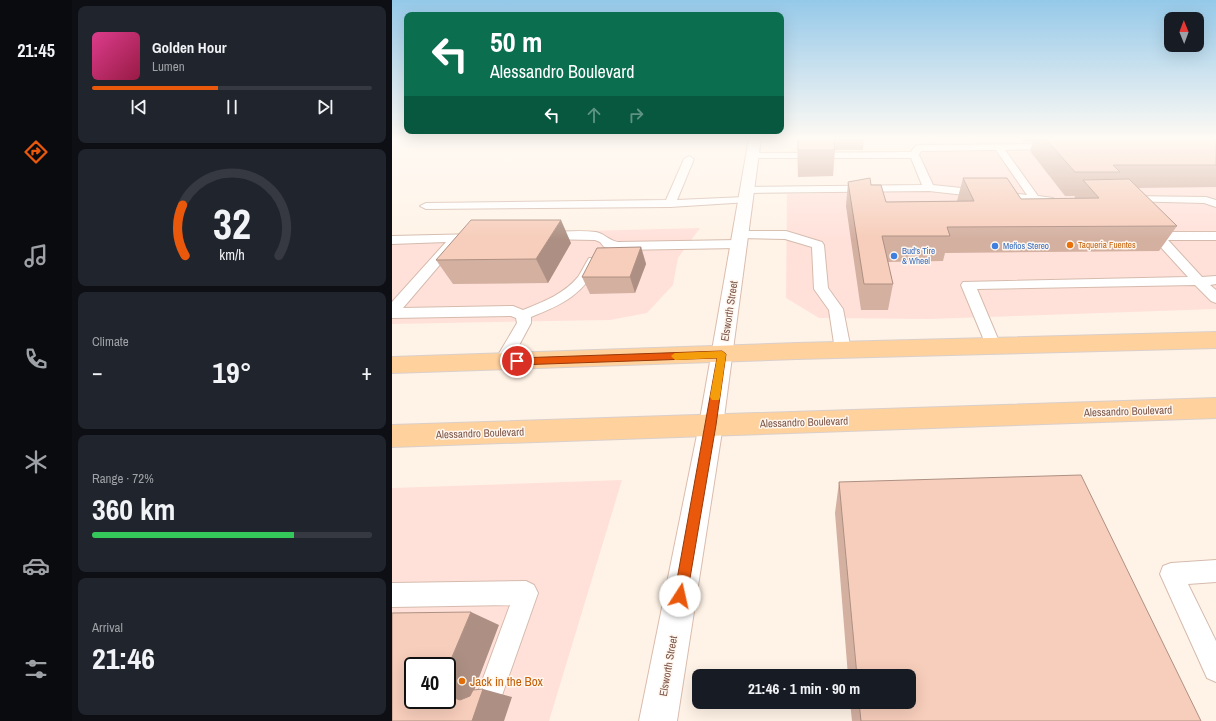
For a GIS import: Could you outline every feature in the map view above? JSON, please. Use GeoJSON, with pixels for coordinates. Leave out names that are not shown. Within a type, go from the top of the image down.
{"type":"FeatureCollection","features":[{"type":"Feature","properties":{"kind":"main road"},"geometry":{"type":"LineString","coordinates":[[392,365],[843,350],[1216,340]]}},
{"type":"Feature","properties":{"kind":"main road"},"geometry":{"type":"LineString","coordinates":[[1179,409],[1216,391]]}},
{"type":"Feature","properties":{"kind":"main road","name":"Alessandro Boulevard"},"geometry":{"type":"LineString","coordinates":[[392,436],[1216,408]]}},
{"type":"Feature","properties":{"kind":"street","name":"Elsworth Street"},"geometry":{"type":"LineString","coordinates":[[658,721],[711,425],[750,172]]}},
{"type":"Feature","properties":{"kind":"lane"},"geometry":{"type":"LineString","coordinates":[[670,204],[683,172]]}},
{"type":"Feature","properties":{"kind":"lane"},"geometry":{"type":"LineString","coordinates":[[922,172],[929,188]]}},
{"type":"Feature","properties":{"kind":"lane"},"geometry":{"type":"LineString","coordinates":[[1016,172],[1036,200]]}},
{"type":"Feature","properties":{"kind":"lane"},"geometry":{"type":"LineString","coordinates":[[426,206],[670,204],[746,195],[929,188],[1036,200],[1060,200]]}},
{"type":"Feature","properties":{"kind":"lane"},"geometry":{"type":"LineString","coordinates":[[1133,210],[1119,199],[1206,200],[1216,204]]}},
{"type":"Feature","properties":{"kind":"lane"},"geometry":{"type":"LineString","coordinates":[[1143,220],[1216,298]]}},
{"type":"Feature","properties":{"kind":"lane"},"geometry":{"type":"LineString","coordinates":[[535,236],[582,235],[604,239],[608,244],[618,246],[740,240],[786,235],[818,245],[821,289],[836,310],[843,350]]}},
{"type":"Feature","properties":{"kind":"lane"},"geometry":{"type":"LineString","coordinates":[[1158,236],[1216,236]]}},
{"type":"Feature","properties":{"kind":"lane"},"geometry":{"type":"LineString","coordinates":[[393,241],[488,238]]}},
{"type":"Feature","properties":{"kind":"lane"},"geometry":{"type":"LineString","coordinates":[[392,312],[456,239]]}},
{"type":"Feature","properties":{"kind":"lane"},"geometry":{"type":"LineString","coordinates":[[392,312],[513,311],[524,315],[571,293],[588,275],[604,239]]}},
{"type":"Feature","properties":{"kind":"lane"},"geometry":{"type":"LineString","coordinates":[[993,346],[968,285],[1216,280]]}},
{"type":"Feature","properties":{"kind":"lane"},"geometry":{"type":"LineString","coordinates":[[502,362],[524,323],[524,315]]}},
{"type":"Feature","properties":{"kind":"lane"},"geometry":{"type":"LineString","coordinates":[[1216,571],[1171,574],[1216,669]]}},
{"type":"Feature","properties":{"kind":"lane"},"geometry":{"type":"LineString","coordinates":[[392,595],[526,593],[492,692]]}},
{"type":"Feature","properties":{"kind":"shaded area"},"geometry":{"type":"Polygon","coordinates":[[[922,172],[1196,172],[1216,187],[1216,204],[1214,207],[1216,209],[1216,309],[929,319],[819,318],[786,298],[787,194],[924,191],[922,172]]]}},
{"type":"Feature","properties":{"kind":"shaded area"},"geometry":{"type":"Polygon","coordinates":[[[700,228],[678,258],[673,285],[647,313],[610,320],[392,324],[392,236],[700,228]]]}},
{"type":"Feature","properties":{"kind":"shaded area"},"geometry":{"type":"Polygon","coordinates":[[[622,480],[549,721],[392,721],[392,488],[622,480]]]}},
{"type":"Feature","properties":{"kind":"building"},"geometry":{"type":"Polygon","coordinates":[[[1075,172],[1120,172],[1075,172],[1075,172]]]}},
{"type":"Feature","properties":{"kind":"building"},"geometry":{"type":"Polygon","coordinates":[[[870,178],[871,185],[881,185],[886,202],[974,201],[963,178],[1007,178],[1021,199],[1099,198],[1083,180],[1129,179],[1177,226],[947,227],[950,236],[882,236],[893,284],[864,284],[848,182],[870,178]]]}},
{"type":"Feature","properties":{"kind":"building"},"geometry":{"type":"Polygon","coordinates":[[[471,220],[561,220],[536,259],[436,260],[471,220]]]}},
{"type":"Feature","properties":{"kind":"building"},"geometry":{"type":"Polygon","coordinates":[[[641,247],[630,277],[582,277],[597,248],[641,247]]]}},
{"type":"Feature","properties":{"kind":"building"},"geometry":{"type":"Polygon","coordinates":[[[1081,475],[1201,721],[861,721],[860,709],[916,709],[916,669],[856,669],[839,482],[1081,475]]]}},
{"type":"Feature","properties":{"kind":"building"},"geometry":{"type":"Polygon","coordinates":[[[471,612],[452,657],[404,657],[404,709],[456,709],[456,699],[460,700],[470,696],[473,690],[483,689],[472,721],[392,721],[392,613],[471,612]]]}},
{"type":"Feature","properties":{"kind":"slow traffic"},"geometry":{"type":"LineString","coordinates":[[675,356],[722,354],[715,397]]}},
{"type":"Feature","properties":{"kind":"place","name":"Taqueria Fuentes"},"geometry":{"type":"Point","coordinates":[1070,245]}},
{"type":"Feature","properties":{"kind":"place","name":"Meños Stereo"},"geometry":{"type":"Point","coordinates":[995,246]}},
{"type":"Feature","properties":{"kind":"place","name":"Bud's Tire & Wheel"},"geometry":{"type":"Point","coordinates":[894,256]}},
{"type":"Feature","properties":{"kind":"place","name":"Jack in the Box"},"geometry":{"type":"Point","coordinates":[462,681]}},
{"type":"Feature","properties":{"kind":"route"},"geometry":{"type":"LineString","coordinates":[[517,361],[722,354],[711,425],[680,596]]}}]}
